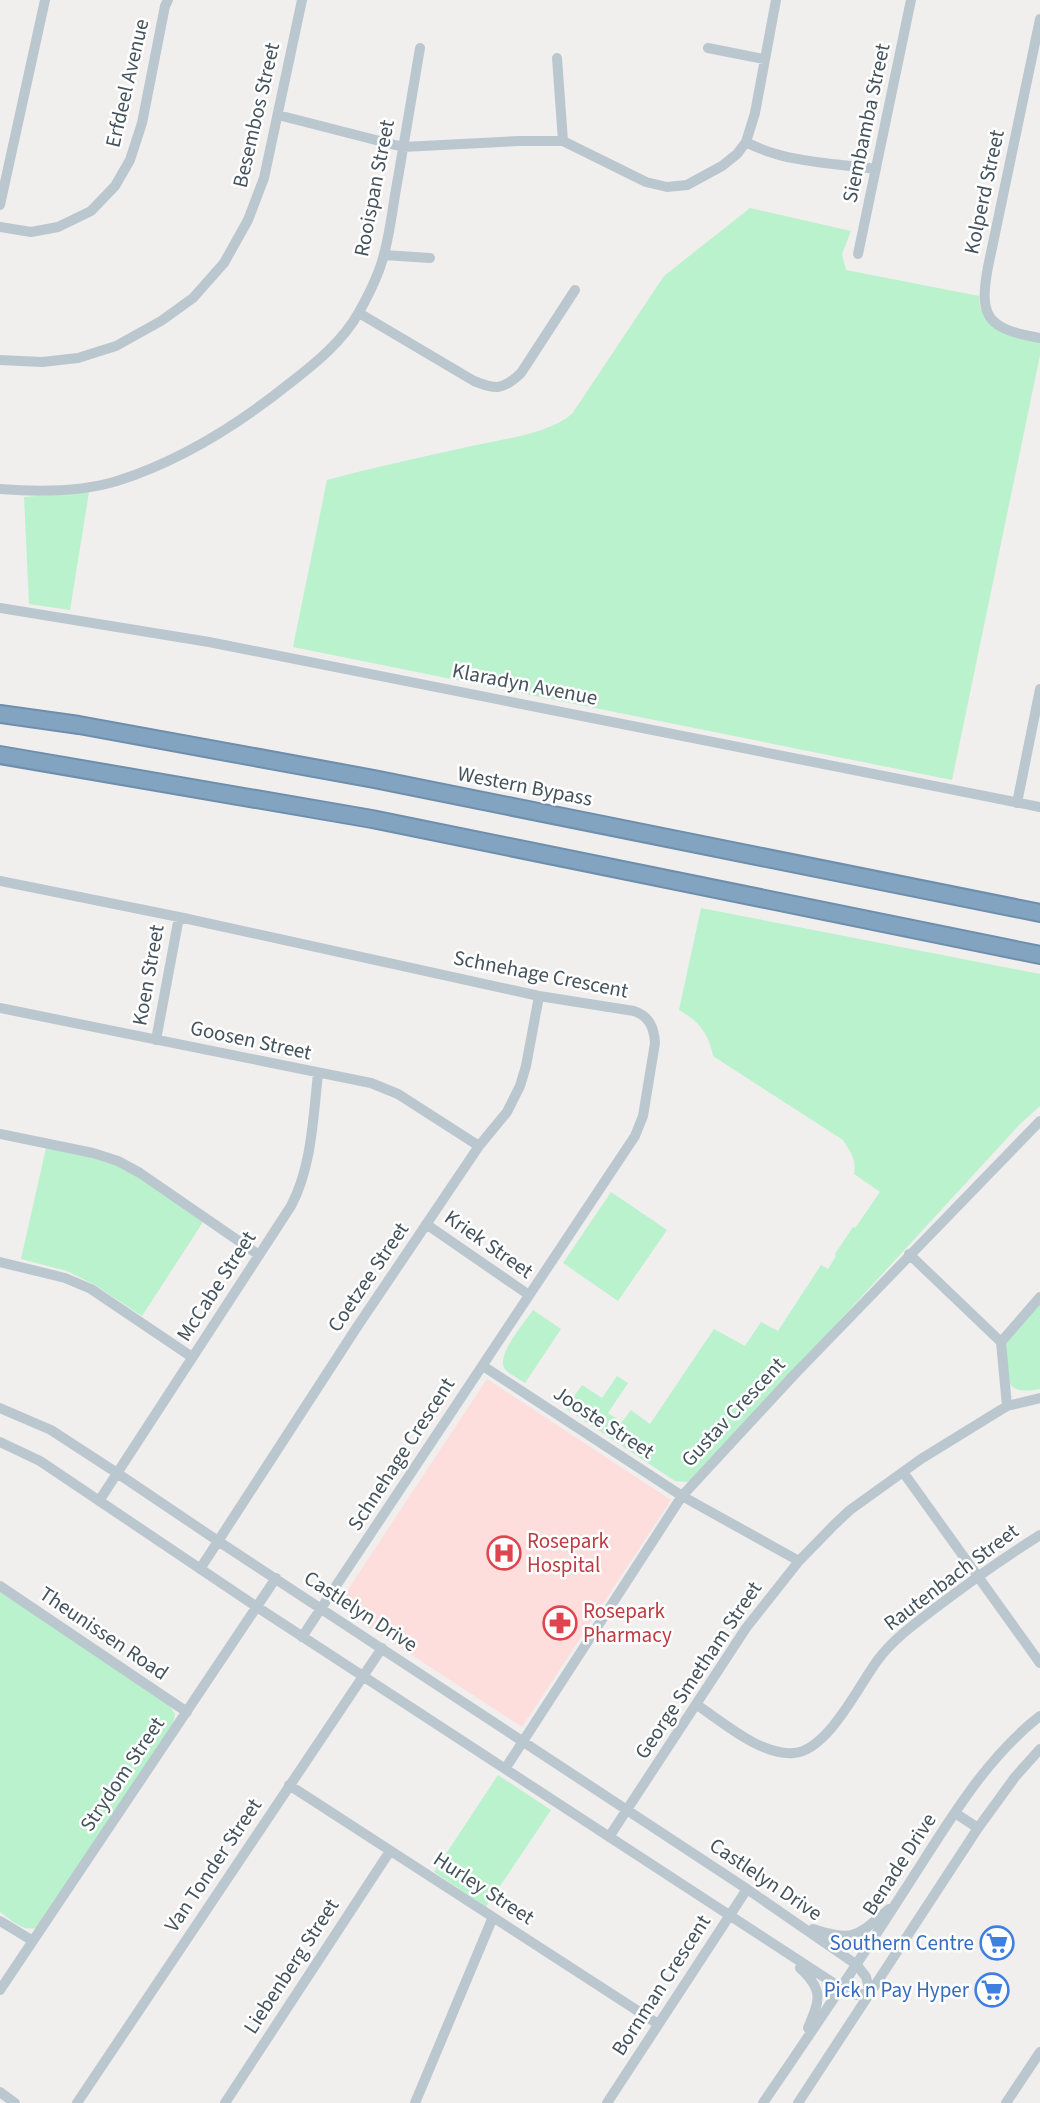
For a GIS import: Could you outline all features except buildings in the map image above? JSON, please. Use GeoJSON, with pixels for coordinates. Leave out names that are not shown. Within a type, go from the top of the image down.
{"type":"FeatureCollection","features":[{"type":"Feature","properties":{"kind":"highway","name":"Western Bypass"},"geometry":{"type":"LineString","coordinates":[[0,714],[80,725],[374,779],[1040,913]]}},
{"type":"Feature","properties":{"kind":"highway"},"geometry":{"type":"LineString","coordinates":[[0,755],[372,819],[1040,955]]}},
{"type":"Feature","properties":{"kind":"street"},"geometry":{"type":"LineString","coordinates":[[0,205],[45,0]]}},
{"type":"Feature","properties":{"kind":"street","name":"Erfdeel Avenue"},"geometry":{"type":"LineString","coordinates":[[0,227],[31,232],[58,227],[91,212],[115,186],[130,159],[142,123],[168,0]]}},
{"type":"Feature","properties":{"kind":"street","name":"Besembos Street"},"geometry":{"type":"LineString","coordinates":[[0,360],[42,362],[78,358],[116,346],[161,321],[193,298],[224,263],[248,220],[264,178],[302,0]]}},
{"type":"Feature","properties":{"kind":"street"},"geometry":{"type":"LineString","coordinates":[[278,115],[403,147],[563,141],[646,182],[667,187],[687,185],[708,176],[737,154],[746,142],[754,113],[776,0]]}},
{"type":"Feature","properties":{"kind":"street","name":"Siembamba Street"},"geometry":{"type":"LineString","coordinates":[[858,254],[911,0]]}},
{"type":"Feature","properties":{"kind":"street","name":"Kolperd Street"},"geometry":{"type":"LineString","coordinates":[[1040,19],[986,278],[984,303],[992,321],[1015,334],[1040,338]]}},
{"type":"Feature","properties":{"kind":"street","name":"Rooispan Street"},"geometry":{"type":"LineString","coordinates":[[0,489],[24,491],[89,487],[117,481],[158,465],[220,433],[264,404],[313,365],[344,334],[359,313],[384,255],[420,48]]}},
{"type":"Feature","properties":{"kind":"street"},"geometry":{"type":"LineString","coordinates":[[708,48],[764,59]]}},
{"type":"Feature","properties":{"kind":"street"},"geometry":{"type":"LineString","coordinates":[[557,58],[563,141]]}},
{"type":"Feature","properties":{"kind":"street"},"geometry":{"type":"LineString","coordinates":[[746,142],[758,149],[783,156],[876,169]]}},
{"type":"Feature","properties":{"kind":"street"},"geometry":{"type":"LineString","coordinates":[[384,255],[430,258]]}},
{"type":"Feature","properties":{"kind":"street"},"geometry":{"type":"LineString","coordinates":[[359,313],[474,381],[488,387],[498,388],[511,383],[520,373],[575,290]]}},
{"type":"Feature","properties":{"kind":"street","name":"Klaradyn Avenue"},"geometry":{"type":"LineString","coordinates":[[0,609],[209,642],[1040,807]]}},
{"type":"Feature","properties":{"kind":"street"},"geometry":{"type":"LineString","coordinates":[[1017,803],[1040,689]]}},
{"type":"Feature","properties":{"kind":"street","name":"Schnehage Crescent"},"geometry":{"type":"LineString","coordinates":[[0,881],[179,917],[539,996],[641,1014],[651,1024],[654,1031],[655,1043],[643,1116],[635,1136],[302,1637]]}},
{"type":"Feature","properties":{"kind":"street","name":"Koen Street"},"geometry":{"type":"LineString","coordinates":[[156,1040],[179,917]]}},
{"type":"Feature","properties":{"kind":"street","name":"Coetzee Street"},"geometry":{"type":"LineString","coordinates":[[200,1569],[344,1346],[479,1146],[507,1112],[520,1086],[526,1066],[539,996]]}},
{"type":"Feature","properties":{"kind":"street","name":"Goosen Street"},"geometry":{"type":"LineString","coordinates":[[0,1008],[371,1083],[398,1094],[479,1146]]}},
{"type":"Feature","properties":{"kind":"street","name":"McCabe Street"},"geometry":{"type":"LineString","coordinates":[[99,1501],[291,1206],[300,1187],[307,1155],[318,1074]]}},
{"type":"Feature","properties":{"kind":"street","name":"Gustav Crescent"},"geometry":{"type":"LineString","coordinates":[[504,1769],[682,1496],[909,1254],[1040,1121]]}},
{"type":"Feature","properties":{"kind":"street"},"geometry":{"type":"LineString","coordinates":[[0,1134],[93,1153],[118,1161],[140,1173],[259,1255]]}},
{"type":"Feature","properties":{"kind":"street","name":"Kriek Street"},"geometry":{"type":"LineString","coordinates":[[426,1224],[530,1295]]}},
{"type":"Feature","properties":{"kind":"street"},"geometry":{"type":"LineString","coordinates":[[909,1254],[1001,1342],[1007,1406]]}},
{"type":"Feature","properties":{"kind":"street"},"geometry":{"type":"LineString","coordinates":[[0,1262],[65,1278],[91,1289],[192,1357]]}},
{"type":"Feature","properties":{"kind":"street"},"geometry":{"type":"LineString","coordinates":[[1001,1342],[1040,1297]]}},
{"type":"Feature","properties":{"kind":"street","name":"Jooste Street"},"geometry":{"type":"LineString","coordinates":[[483,1366],[682,1496],[799,1561]]}},
{"type":"Feature","properties":{"kind":"street","name":"George Smetham Street"},"geometry":{"type":"LineString","coordinates":[[609,1837],[746,1628],[799,1561],[850,1510],[903,1472],[1007,1406],[1040,1398]]}},
{"type":"Feature","properties":{"kind":"street","name":"Castlelyn Drive"},"geometry":{"type":"LineString","coordinates":[[0,1408],[51,1430],[801,1925],[857,1965],[867,1977],[870,1992]]}},
{"type":"Feature","properties":{"kind":"street"},"geometry":{"type":"LineString","coordinates":[[0,1442],[40,1461],[302,1637],[841,1988],[856,1995],[870,1992]]}},
{"type":"Feature","properties":{"kind":"street"},"geometry":{"type":"LineString","coordinates":[[903,1472],[1038,1659]]}},
{"type":"Feature","properties":{"kind":"street","name":"Rautenbach Street"},"geometry":{"type":"LineString","coordinates":[[697,1705],[762,1748],[794,1754],[808,1750],[827,1734],[878,1659],[894,1642],[915,1623],[978,1576],[1040,1535]]}},
{"type":"Feature","properties":{"kind":"street","name":"Strydom Street"},"geometry":{"type":"LineString","coordinates":[[0,1990],[276,1578]]}},
{"type":"Feature","properties":{"kind":"street","name":"Theunissen Road"},"geometry":{"type":"LineString","coordinates":[[0,1586],[187,1712]]}},
{"type":"Feature","properties":{"kind":"street","name":"Van Tonder Street"},"geometry":{"type":"LineString","coordinates":[[77,2103],[382,1648]]}},
{"type":"Feature","properties":{"kind":"street","name":"Benade Drive"},"geometry":{"type":"LineString","coordinates":[[763,2103],[980,1779],[1008,1745],[1040,1716]]}},
{"type":"Feature","properties":{"kind":"street"},"geometry":{"type":"LineString","coordinates":[[798,2103],[978,1828],[1040,1749]]}},
{"type":"Feature","properties":{"kind":"street","name":"Hurley Street"},"geometry":{"type":"LineString","coordinates":[[289,1785],[658,2024]]}},
{"type":"Feature","properties":{"kind":"street"},"geometry":{"type":"LineString","coordinates":[[955,1814],[978,1828]]}},
{"type":"Feature","properties":{"kind":"street","name":"Liebenberg Street"},"geometry":{"type":"LineString","coordinates":[[225,2103],[390,1851]]}},
{"type":"Feature","properties":{"kind":"street","name":"Bornman Crescent"},"geometry":{"type":"LineString","coordinates":[[607,2103],[747,1889]]}},
{"type":"Feature","properties":{"kind":"street"},"geometry":{"type":"LineString","coordinates":[[801,1925],[837,1936],[849,1937],[859,1934],[898,1901]]}},
{"type":"Feature","properties":{"kind":"street"},"geometry":{"type":"LineString","coordinates":[[415,2103],[493,1917]]}},
{"type":"Feature","properties":{"kind":"street"},"geometry":{"type":"LineString","coordinates":[[0,1921],[33,1941]]}},
{"type":"Feature","properties":{"kind":"street"},"geometry":{"type":"LineString","coordinates":[[778,1948],[814,1980],[817,1994],[817,2007],[797,2053]]}},
{"type":"Feature","properties":{"kind":"street"},"geometry":{"type":"LineString","coordinates":[[1006,2103],[1040,2052]]}},
{"type":"Feature","properties":{"kind":"street"},"geometry":{"type":"LineString","coordinates":[[0,2092],[15,2103]]}},
{"type":"Feature","properties":{"kind":"shaded area","name":"Rosepark Hospital"},"geometry":{"type":"Polygon","coordinates":[[[487,1379],[671,1500],[522,1727],[337,1606],[487,1379]]]}},
{"type":"Feature","properties":{"kind":"green space"},"geometry":{"type":"Polygon","coordinates":[[[750,208],[851,231],[842,254],[846,270],[979,296],[980,307],[987,319],[1040,340],[1040,355],[952,780],[293,647],[327,480],[521,436],[549,427],[572,414],[664,276],[750,208]]]}},
{"type":"Feature","properties":{"kind":"green space"},"geometry":{"type":"Polygon","coordinates":[[[89,492],[70,610],[29,604],[24,497],[89,492]]]}},
{"type":"Feature","properties":{"kind":"green space"},"geometry":{"type":"Polygon","coordinates":[[[701,908],[1040,974],[1040,1106],[1020,1124],[695,1478],[687,1482],[675,1481],[565,1408],[582,1385],[602,1398],[617,1376],[628,1383],[608,1413],[622,1422],[631,1410],[650,1424],[714,1329],[745,1346],[761,1322],[778,1331],[821,1265],[828,1269],[853,1227],[855,1228],[880,1192],[854,1174],[854,1160],[843,1140],[713,1056],[709,1041],[702,1029],[679,1010],[701,908]]]}},
{"type":"Feature","properties":{"kind":"green space"},"geometry":{"type":"Polygon","coordinates":[[[46,1148],[110,1162],[151,1185],[203,1222],[142,1316],[95,1285],[67,1271],[21,1259],[46,1148]]]}},
{"type":"Feature","properties":{"kind":"green space"},"geometry":{"type":"Polygon","coordinates":[[[611,1192],[667,1230],[618,1301],[563,1263],[611,1192]]]}},
{"type":"Feature","properties":{"kind":"green space"},"geometry":{"type":"Polygon","coordinates":[[[1040,1301],[1040,1389],[1027,1391],[1011,1386],[1008,1380],[1006,1341],[1040,1301]]]}},
{"type":"Feature","properties":{"kind":"green space"},"geometry":{"type":"Polygon","coordinates":[[[533,1310],[561,1329],[525,1383],[507,1371],[503,1363],[507,1348],[533,1310]]]}},
{"type":"Feature","properties":{"kind":"green space"},"geometry":{"type":"Polygon","coordinates":[[[0,1589],[169,1705],[175,1714],[173,1724],[39,1927],[33,1928],[18,1925],[0,1912],[0,1589]]]}},
{"type":"Feature","properties":{"kind":"green space"},"geometry":{"type":"Polygon","coordinates":[[[498,1775],[551,1810],[486,1907],[434,1872],[498,1775]]]}},
{"type":"Feature","properties":{"kind":"place","name":"Rosepark Hospital"},"geometry":{"type":"Point","coordinates":[504,1553]}},
{"type":"Feature","properties":{"kind":"place","name":"Rosepark Pharmacy"},"geometry":{"type":"Point","coordinates":[560,1623]}},
{"type":"Feature","properties":{"kind":"place","name":"Southern Centre"},"geometry":{"type":"Point","coordinates":[997,1943]}},
{"type":"Feature","properties":{"kind":"place","name":"Pick n Pay Hyper"},"geometry":{"type":"Point","coordinates":[992,1990]}}]}
